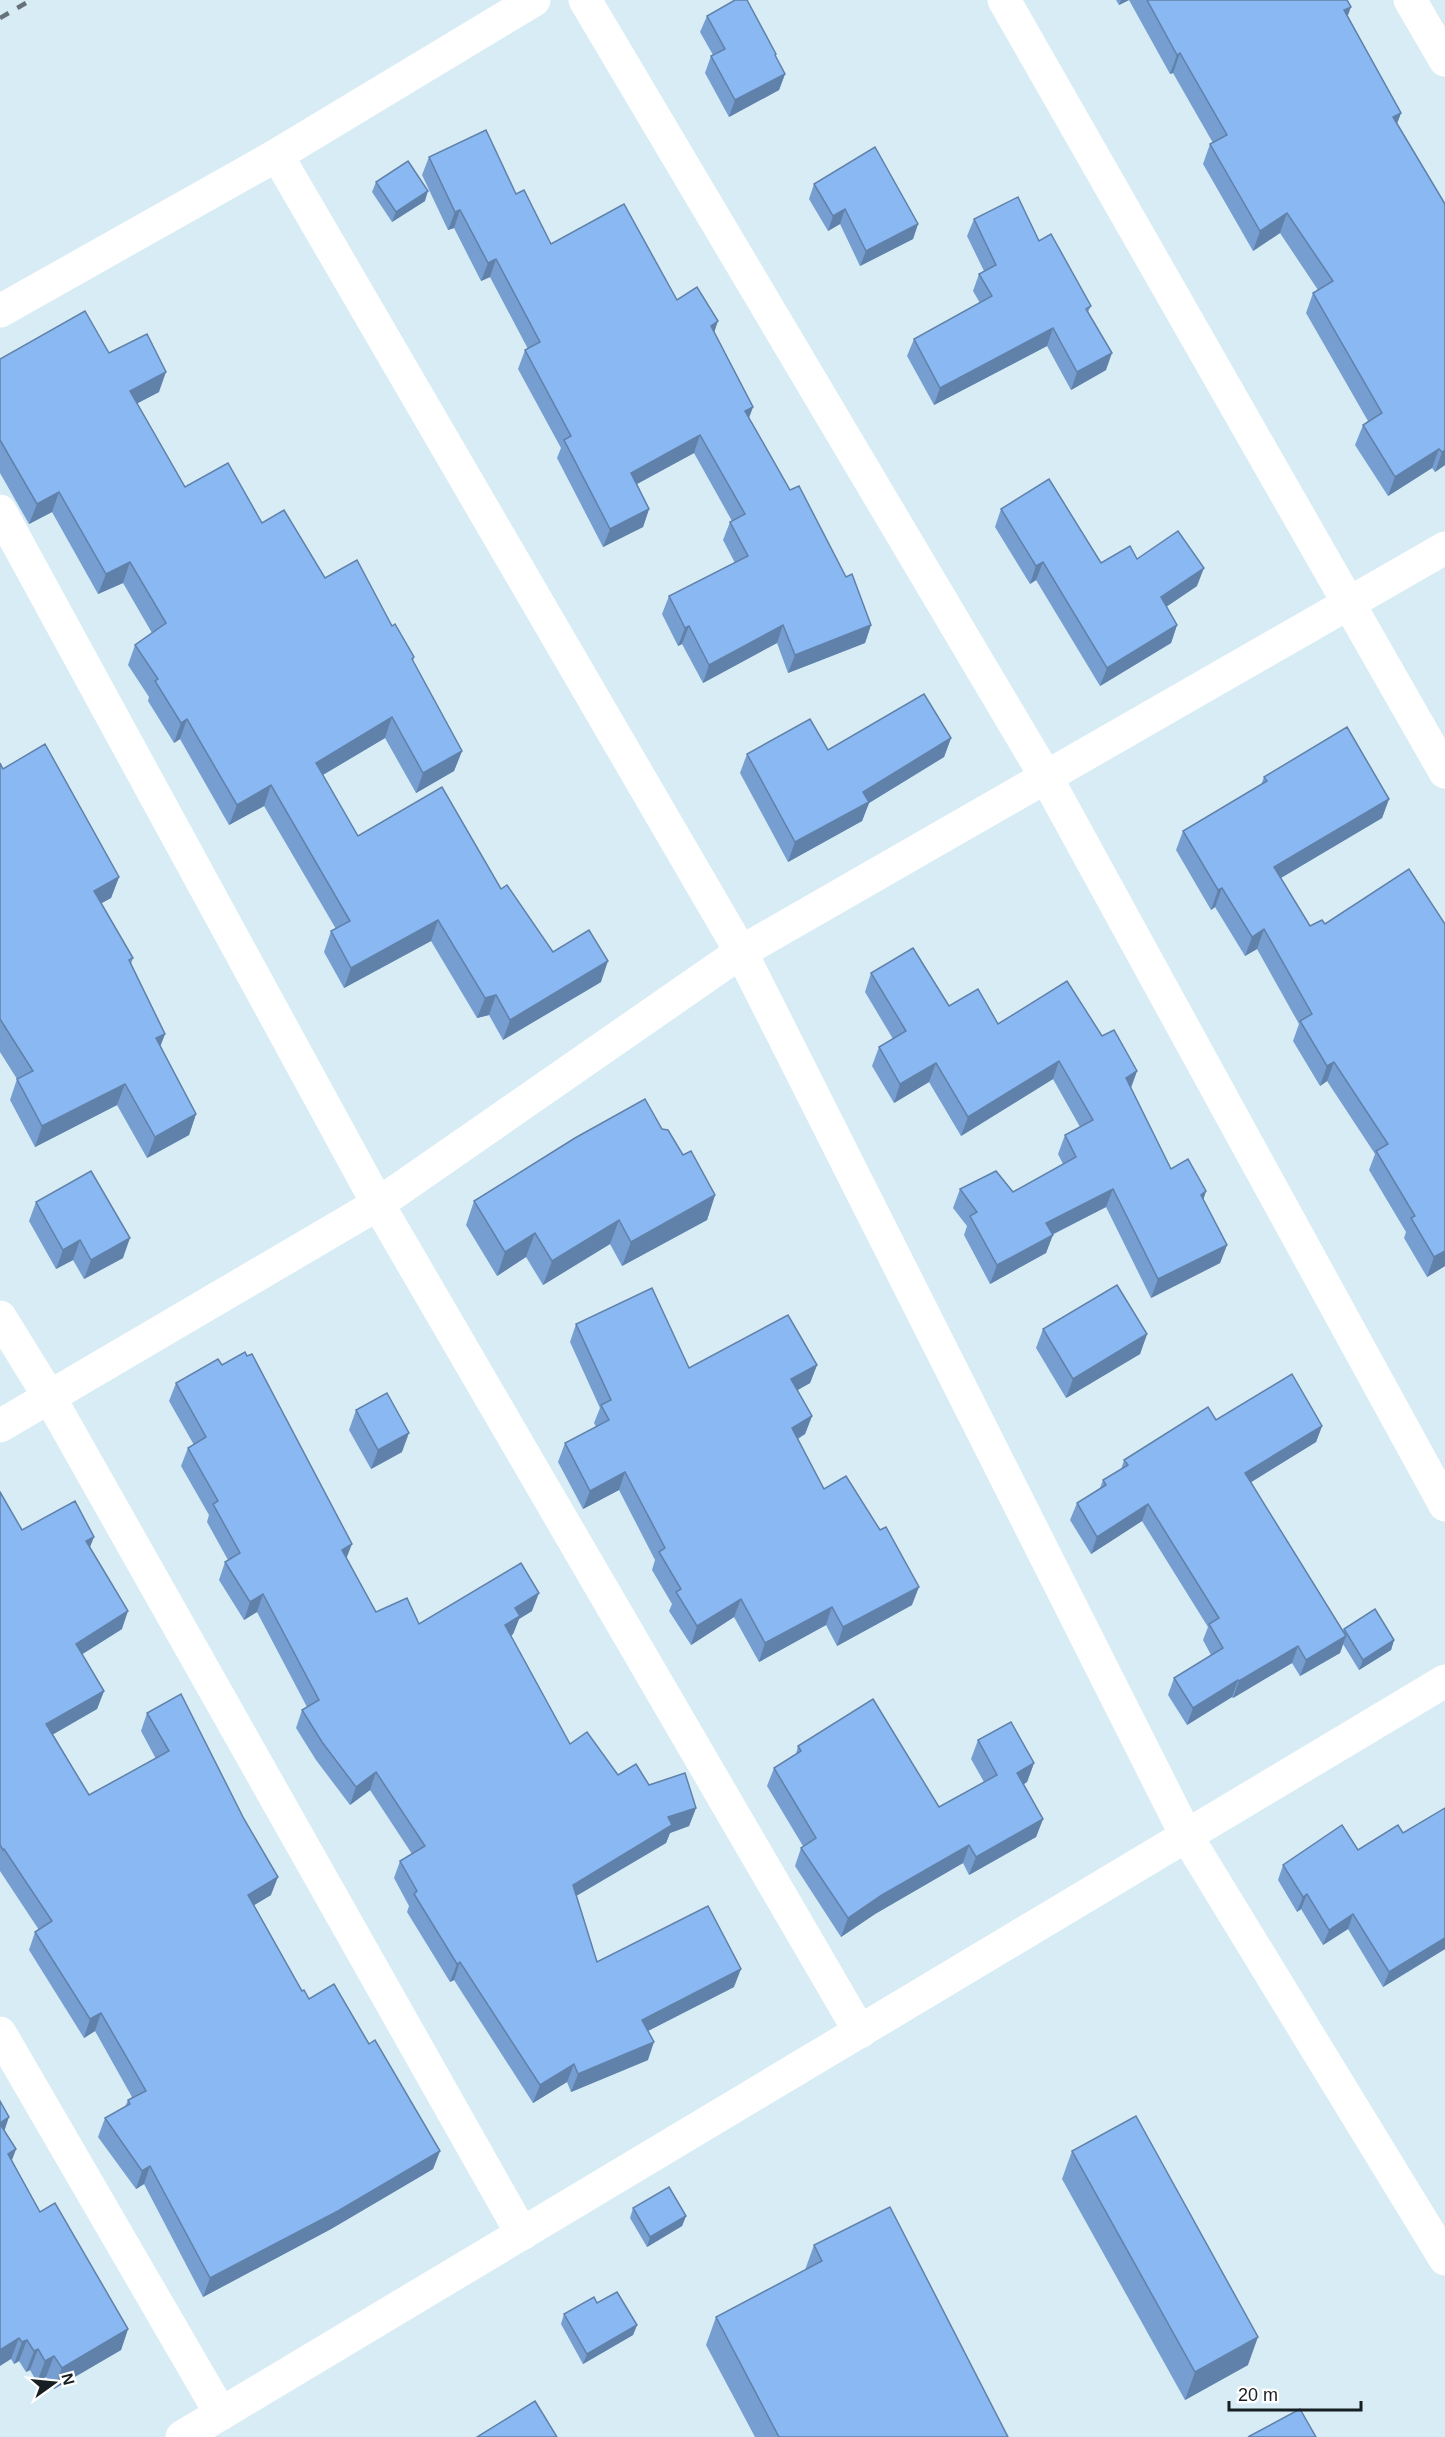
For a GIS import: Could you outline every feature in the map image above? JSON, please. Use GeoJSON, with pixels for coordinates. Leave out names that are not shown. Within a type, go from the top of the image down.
{"type":"FeatureCollection","features":[{"type":"Feature","properties":{"kind":"street"},"geometry":{"type":"LineString","coordinates":[[0,311],[277,155],[534,0]]}},
{"type":"Feature","properties":{"kind":"street"},"geometry":{"type":"LineString","coordinates":[[585,0],[1046,777],[1445,1505]]}},
{"type":"Feature","properties":{"kind":"street"},"geometry":{"type":"LineString","coordinates":[[1004,0],[1445,772]]}},
{"type":"Feature","properties":{"kind":"street"},"geometry":{"type":"LineString","coordinates":[[1410,0],[1445,60]]}},
{"type":"Feature","properties":{"kind":"street"},"geometry":{"type":"LineString","coordinates":[[277,155],[741,952],[1186,1835],[1445,2259]]}},
{"type":"Feature","properties":{"kind":"street"},"geometry":{"type":"LineString","coordinates":[[0,511],[378,1204],[860,2032]]}},
{"type":"Feature","properties":{"kind":"street"},"geometry":{"type":"LineString","coordinates":[[0,1426],[378,1204],[741,952],[1445,548]]}},
{"type":"Feature","properties":{"kind":"street"},"geometry":{"type":"LineString","coordinates":[[0,1317],[50,1398],[522,2234]]}},
{"type":"Feature","properties":{"kind":"street"},"geometry":{"type":"LineString","coordinates":[[183,2437],[1445,1681]]}},
{"type":"Feature","properties":{"kind":"street"},"geometry":{"type":"LineString","coordinates":[[0,2033],[221,2414]]}},
{"type":"Feature","properties":{"kind":"building"},"geometry":{"type":"Polygon","coordinates":[[[735,0],[747,0],[785,74],[735,100],[711,56],[725,49],[707,16],[735,0]]]}},
{"type":"Feature","properties":{"kind":"building"},"geometry":{"type":"Polygon","coordinates":[[[1147,0],[1347,0],[1351,7],[1344,10],[1401,113],[1393,117],[1445,204],[1445,450],[1442,452],[1439,449],[1395,477],[1363,425],[1382,413],[1313,293],[1333,281],[1287,213],[1260,231],[1210,144],[1227,135],[1180,53],[1177,55],[1147,0]]]}},
{"type":"Feature","properties":{"kind":"building"},"geometry":{"type":"Polygon","coordinates":[[[486,130],[516,194],[524,190],[551,244],[624,204],[677,300],[697,287],[718,321],[711,326],[753,407],[745,411],[790,490],[799,486],[846,577],[852,574],[871,625],[795,655],[783,625],[709,665],[689,626],[685,628],[669,596],[748,556],[730,522],[745,514],[700,435],[631,473],[649,509],[610,529],[564,440],[571,436],[525,350],[540,342],[496,259],[488,263],[460,210],[455,212],[429,157],[486,130]]]}},
{"type":"Feature","properties":{"kind":"building"},"geometry":{"type":"Polygon","coordinates":[[[875,147],[918,224],[866,251],[845,209],[833,216],[814,184],[875,147]]]}},
{"type":"Feature","properties":{"kind":"building"},"geometry":{"type":"Polygon","coordinates":[[[408,161],[428,191],[396,212],[376,182],[408,161]]]}},
{"type":"Feature","properties":{"kind":"building"},"geometry":{"type":"Polygon","coordinates":[[[1018,197],[1039,241],[1051,234],[1091,306],[1086,309],[1112,353],[1077,372],[1053,328],[940,388],[914,339],[992,296],[979,274],[996,265],[974,219],[1018,197]]]}},
{"type":"Feature","properties":{"kind":"building"},"geometry":{"type":"Polygon","coordinates":[[[85,311],[109,353],[147,334],[166,372],[130,391],[185,487],[228,463],[262,523],[284,510],[325,578],[357,560],[392,626],[395,624],[414,657],[412,659],[462,751],[423,773],[392,717],[316,763],[358,836],[442,787],[501,889],[507,885],[553,952],[589,930],[608,961],[510,1020],[496,995],[485,998],[438,920],[351,968],[331,931],[350,921],[271,785],[237,805],[187,719],[181,723],[155,681],[158,679],[135,645],[166,623],[130,562],[106,574],[59,492],[37,504],[0,440],[0,359],[85,311]]]}},
{"type":"Feature","properties":{"kind":"building"},"geometry":{"type":"Polygon","coordinates":[[[1049,479],[1101,563],[1130,546],[1137,559],[1178,531],[1204,568],[1161,597],[1177,625],[1107,668],[1043,562],[1036,566],[1001,509],[1049,479]]]}},
{"type":"Feature","properties":{"kind":"building"},"geometry":{"type":"Polygon","coordinates":[[[924,694],[951,738],[863,792],[869,802],[795,842],[747,754],[810,719],[828,750],[924,694]]]}},
{"type":"Feature","properties":{"kind":"building"},"geometry":{"type":"Polygon","coordinates":[[[1347,727],[1389,799],[1274,867],[1310,926],[1322,920],[1325,924],[1409,869],[1445,924],[1445,1251],[1434,1257],[1411,1218],[1415,1216],[1376,1151],[1388,1144],[1334,1062],[1327,1066],[1300,1021],[1312,1014],[1264,929],[1252,937],[1222,888],[1218,890],[1183,831],[1267,781],[1264,777],[1347,727]]]}},
{"type":"Feature","properties":{"kind":"building"},"geometry":{"type":"Polygon","coordinates":[[[45,744],[119,877],[94,891],[133,958],[129,960],[165,1034],[156,1038],[196,1114],[155,1137],[125,1084],[42,1126],[17,1079],[33,1071],[0,1019],[0,763],[3,769],[45,744]]]}},
{"type":"Feature","properties":{"kind":"building"},"geometry":{"type":"Polygon","coordinates":[[[913,948],[949,1006],[978,989],[998,1024],[1067,981],[1102,1036],[1114,1030],[1137,1071],[1126,1078],[1171,1169],[1188,1159],[1206,1191],[1201,1195],[1227,1245],[1158,1279],[1113,1189],[1046,1223],[1053,1235],[997,1265],[970,1216],[977,1212],[960,1189],[996,1171],[1013,1192],[1076,1157],[1065,1135],[1093,1120],[1059,1061],[968,1117],[936,1063],[900,1084],[879,1047],[906,1031],[871,973],[913,948]]]}},
{"type":"Feature","properties":{"kind":"building"},"geometry":{"type":"Polygon","coordinates":[[[645,1099],[662,1129],[668,1130],[683,1155],[691,1151],[715,1195],[631,1242],[619,1220],[552,1261],[535,1233],[505,1252],[474,1201],[575,1138],[645,1099]]]}},
{"type":"Feature","properties":{"kind":"building"},"geometry":{"type":"Polygon","coordinates":[[[91,1171],[130,1238],[91,1260],[80,1240],[63,1250],[36,1202],[91,1171]]]}},
{"type":"Feature","properties":{"kind":"building"},"geometry":{"type":"Polygon","coordinates":[[[1117,1285],[1147,1334],[1073,1379],[1043,1329],[1117,1285]]]}},
{"type":"Feature","properties":{"kind":"building"},"geometry":{"type":"Polygon","coordinates":[[[652,1288],[689,1368],[788,1315],[817,1365],[791,1379],[812,1416],[792,1428],[824,1489],[846,1476],[880,1530],[886,1527],[919,1587],[843,1627],[832,1607],[765,1643],[741,1599],[697,1626],[676,1592],[681,1589],[659,1552],[665,1548],[625,1472],[590,1491],[565,1443],[609,1420],[601,1405],[611,1400],[576,1324],[652,1288]]]}},
{"type":"Feature","properties":{"kind":"building"},"geometry":{"type":"Polygon","coordinates":[[[245,1352],[247,1356],[252,1354],[352,1544],[342,1550],[376,1612],[407,1598],[419,1624],[521,1563],[539,1593],[515,1608],[520,1616],[505,1625],[570,1744],[587,1732],[618,1775],[636,1764],[649,1785],[685,1773],[696,1808],[668,1817],[672,1825],[573,1885],[597,1962],[708,1906],[741,1969],[642,2020],[654,2042],[578,2074],[574,2064],[540,2085],[460,1962],[457,1964],[414,1894],[417,1891],[400,1861],[425,1846],[376,1772],[356,1787],[322,1742],[302,1710],[319,1700],[263,1594],[250,1602],[225,1562],[240,1553],[213,1504],[218,1501],[188,1448],[206,1437],[176,1383],[218,1359],[222,1365],[245,1352]]]}},
{"type":"Feature","properties":{"kind":"building"},"geometry":{"type":"Polygon","coordinates":[[[1292,1374],[1322,1426],[1245,1473],[1346,1636],[1306,1660],[1298,1646],[1193,1708],[1174,1678],[1223,1648],[1209,1624],[1219,1618],[1148,1504],[1097,1537],[1077,1503],[1106,1485],[1103,1480],[1128,1465],[1124,1460],[1208,1407],[1216,1420],[1292,1374]]]}},
{"type":"Feature","properties":{"kind":"building"},"geometry":{"type":"Polygon","coordinates":[[[387,1393],[409,1433],[378,1450],[356,1410],[387,1393]]]}},
{"type":"Feature","properties":{"kind":"building"},"geometry":{"type":"Polygon","coordinates":[[[0,1492],[22,1530],[75,1501],[94,1537],[86,1541],[128,1611],[76,1644],[104,1691],[46,1724],[89,1795],[169,1751],[147,1713],[181,1694],[244,1819],[278,1877],[248,1895],[302,1991],[304,1990],[309,1999],[334,1984],[369,2044],[375,2040],[440,2151],[338,2211],[210,2278],[150,2166],[142,2171],[105,2118],[130,2104],[128,2100],[146,2091],[101,2013],[90,2019],[35,1932],[52,1921],[0,1845],[0,1492]]]}},
{"type":"Feature","properties":{"kind":"building"},"geometry":{"type":"Polygon","coordinates":[[[1375,1609],[1394,1640],[1363,1660],[1344,1629],[1375,1609]]]}},
{"type":"Feature","properties":{"kind":"building"},"geometry":{"type":"Polygon","coordinates":[[[873,1699],[939,1807],[997,1775],[978,1740],[1011,1722],[1034,1763],[1017,1773],[1043,1819],[976,1857],[969,1845],[882,1895],[848,1918],[801,1848],[816,1838],[774,1768],[801,1751],[798,1746],[873,1699]]]}},
{"type":"Feature","properties":{"kind":"building"},"geometry":{"type":"Polygon","coordinates":[[[1445,1808],[1445,1938],[1389,1972],[1353,1914],[1329,1930],[1307,1894],[1303,1897],[1283,1865],[1342,1825],[1358,1850],[1398,1825],[1403,1833],[1445,1808]]]}},
{"type":"Feature","properties":{"kind":"building"},"geometry":{"type":"Polygon","coordinates":[[[0,2101],[9,2117],[0,2123],[0,2101]]]}},
{"type":"Feature","properties":{"kind":"building"},"geometry":{"type":"Polygon","coordinates":[[[1136,2116],[1258,2337],[1195,2372],[1072,2151],[1136,2116]]]}},
{"type":"Feature","properties":{"kind":"building"},"geometry":{"type":"Polygon","coordinates":[[[0,2124],[16,2149],[8,2154],[40,2212],[55,2203],[128,2329],[62,2368],[54,2356],[45,2361],[38,2349],[34,2351],[27,2340],[22,2342],[19,2338],[0,2350],[0,2124]]]}},
{"type":"Feature","properties":{"kind":"building"},"geometry":{"type":"Polygon","coordinates":[[[669,2187],[686,2216],[650,2237],[633,2208],[669,2187]]]}},
{"type":"Feature","properties":{"kind":"building"},"geometry":{"type":"Polygon","coordinates":[[[890,2207],[1008,2437],[779,2437],[716,2317],[822,2261],[814,2245],[890,2207]]]}},
{"type":"Feature","properties":{"kind":"building"},"geometry":{"type":"Polygon","coordinates":[[[617,2292],[637,2325],[587,2354],[564,2314],[594,2297],[597,2303],[617,2292]]]}},
{"type":"Feature","properties":{"kind":"building"},"geometry":{"type":"Polygon","coordinates":[[[535,2401],[557,2437],[477,2437],[535,2401]]]}},
{"type":"Feature","properties":{"kind":"building"},"geometry":{"type":"Polygon","coordinates":[[[1300,2409],[1316,2437],[1248,2437],[1300,2409]]]}},
{"type":"Feature","properties":{"kind":"railway"},"geometry":{"type":"LineString","coordinates":[[0,18],[31,0]]}}]}
